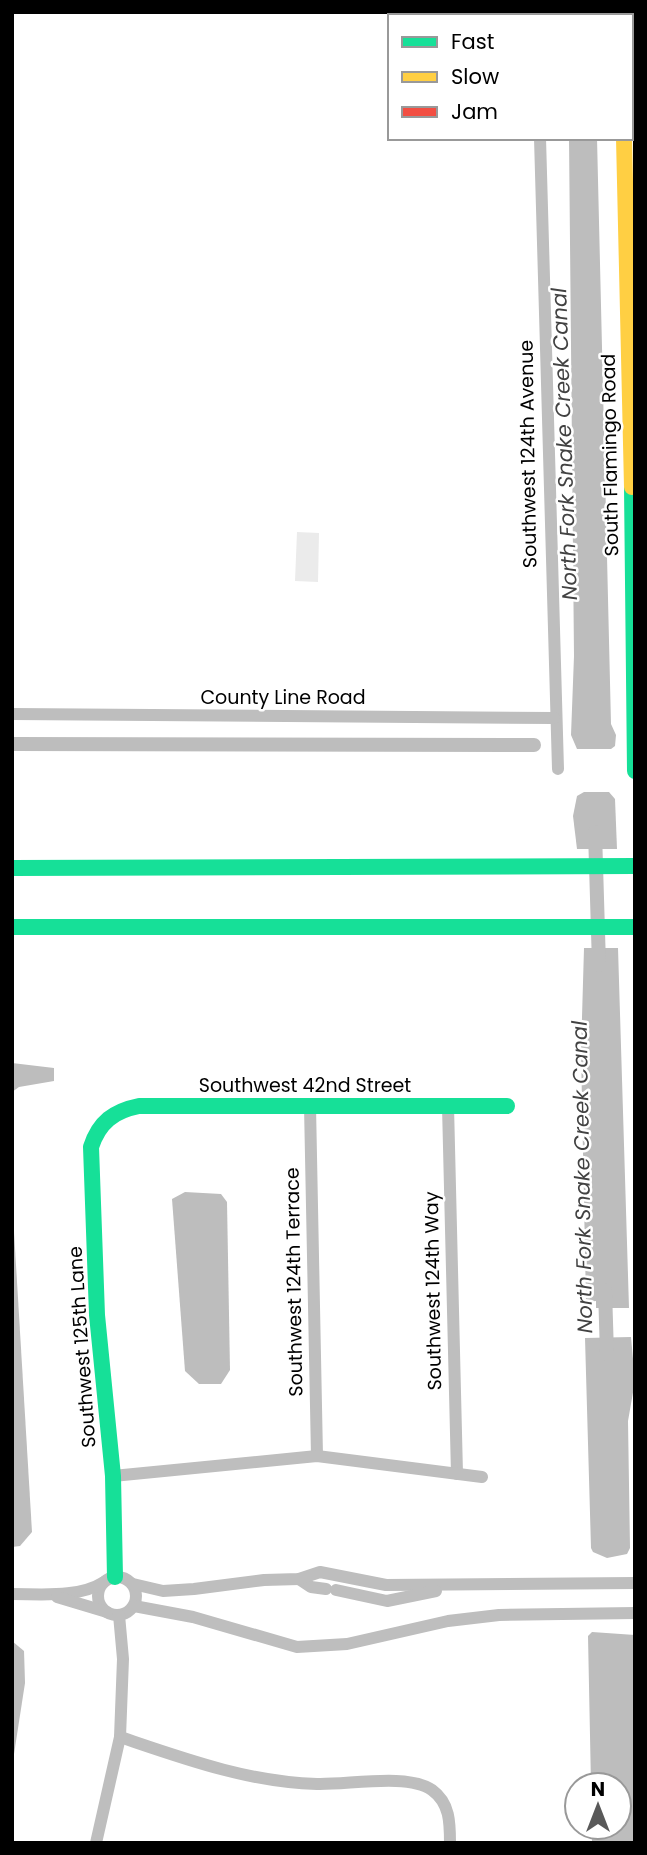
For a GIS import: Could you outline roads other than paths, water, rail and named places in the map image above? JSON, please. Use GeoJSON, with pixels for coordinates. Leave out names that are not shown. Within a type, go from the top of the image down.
{"type":"FeatureCollection","features":[{"type":"Feature","properties":{"kind":"main road","name":"South Flamingo Road"},"geometry":{"type":"LineString","coordinates":[[624,140],[630,344],[635,771]]}},
{"type":"Feature","properties":{"kind":"main road"},"geometry":{"type":"LineString","coordinates":[[12,868],[635,866]]}},
{"type":"Feature","properties":{"kind":"main road"},"geometry":{"type":"LineString","coordinates":[[12,927],[635,927]]}},
{"type":"Feature","properties":{"kind":"main road","name":"Southwest 42nd Street"},"geometry":{"type":"LineString","coordinates":[[106,1118],[121,1109],[139,1106],[507,1106]]}},
{"type":"Feature","properties":{"kind":"main road","name":"Southwest 125th Lane"},"geometry":{"type":"LineString","coordinates":[[106,1118],[95,1131],[91,1147],[97,1315],[113,1476],[110,1579]]}},
{"type":"Feature","properties":{"kind":"street","name":"Southwest 124th Avenue"},"geometry":{"type":"LineString","coordinates":[[540,140],[554,718],[558,769]]}},
{"type":"Feature","properties":{"kind":"street","name":"County Line Road"},"geometry":{"type":"LineString","coordinates":[[12,715],[554,718]]}},
{"type":"Feature","properties":{"kind":"street","name":"Southwest 124th Terrace"},"geometry":{"type":"LineString","coordinates":[[310,1106],[317,1456]]}},
{"type":"Feature","properties":{"kind":"street","name":"Southwest 124th Way"},"geometry":{"type":"LineString","coordinates":[[448,1106],[457,1474]]}},
{"type":"Feature","properties":{"kind":"street"},"geometry":{"type":"LineString","coordinates":[[113,1476],[317,1456],[482,1477]]}},
{"type":"Feature","properties":{"kind":"street"},"geometry":{"type":"LineString","coordinates":[[12,1594],[93,1589],[110,1579],[163,1591],[283,1578],[299,1579],[320,1572],[386,1585],[461,1587],[635,1583]]}},
{"type":"Feature","properties":{"kind":"street"},"geometry":{"type":"LineString","coordinates":[[96,1843],[120,1737],[123,1659],[113,1613],[98,1596],[110,1579]]}},
{"type":"Feature","properties":{"kind":"street"},"geometry":{"type":"LineString","coordinates":[[299,1579],[311,1587],[387,1601],[461,1587]]}},
{"type":"Feature","properties":{"kind":"street"},"geometry":{"type":"LineString","coordinates":[[133,1584],[136,1595],[134,1606]]}},
{"type":"Feature","properties":{"kind":"street"},"geometry":{"type":"LineString","coordinates":[[43,1594],[113,1613],[134,1606],[193,1617],[297,1647],[347,1644],[448,1621],[499,1615],[635,1613]]}},
{"type":"Feature","properties":{"kind":"street"},"geometry":{"type":"LineString","coordinates":[[120,1737],[242,1776],[296,1783],[350,1785],[398,1780],[416,1782],[432,1790],[443,1801],[449,1816],[450,1843]]}},
{"type":"Feature","properties":{"kind":"waterway"},"geometry":{"type":"LineString","coordinates":[[12,744],[534,745]]}},
{"type":"Feature","properties":{"kind":"waterway","name":"North Fork Snake Creek Canal"},"geometry":{"type":"LineString","coordinates":[[595,832],[599,965]]}},
{"type":"Feature","properties":{"kind":"waterway","name":"North Fork Snake Creek Canal"},"geometry":{"type":"LineString","coordinates":[[605,1290],[607,1354]]}}]}
